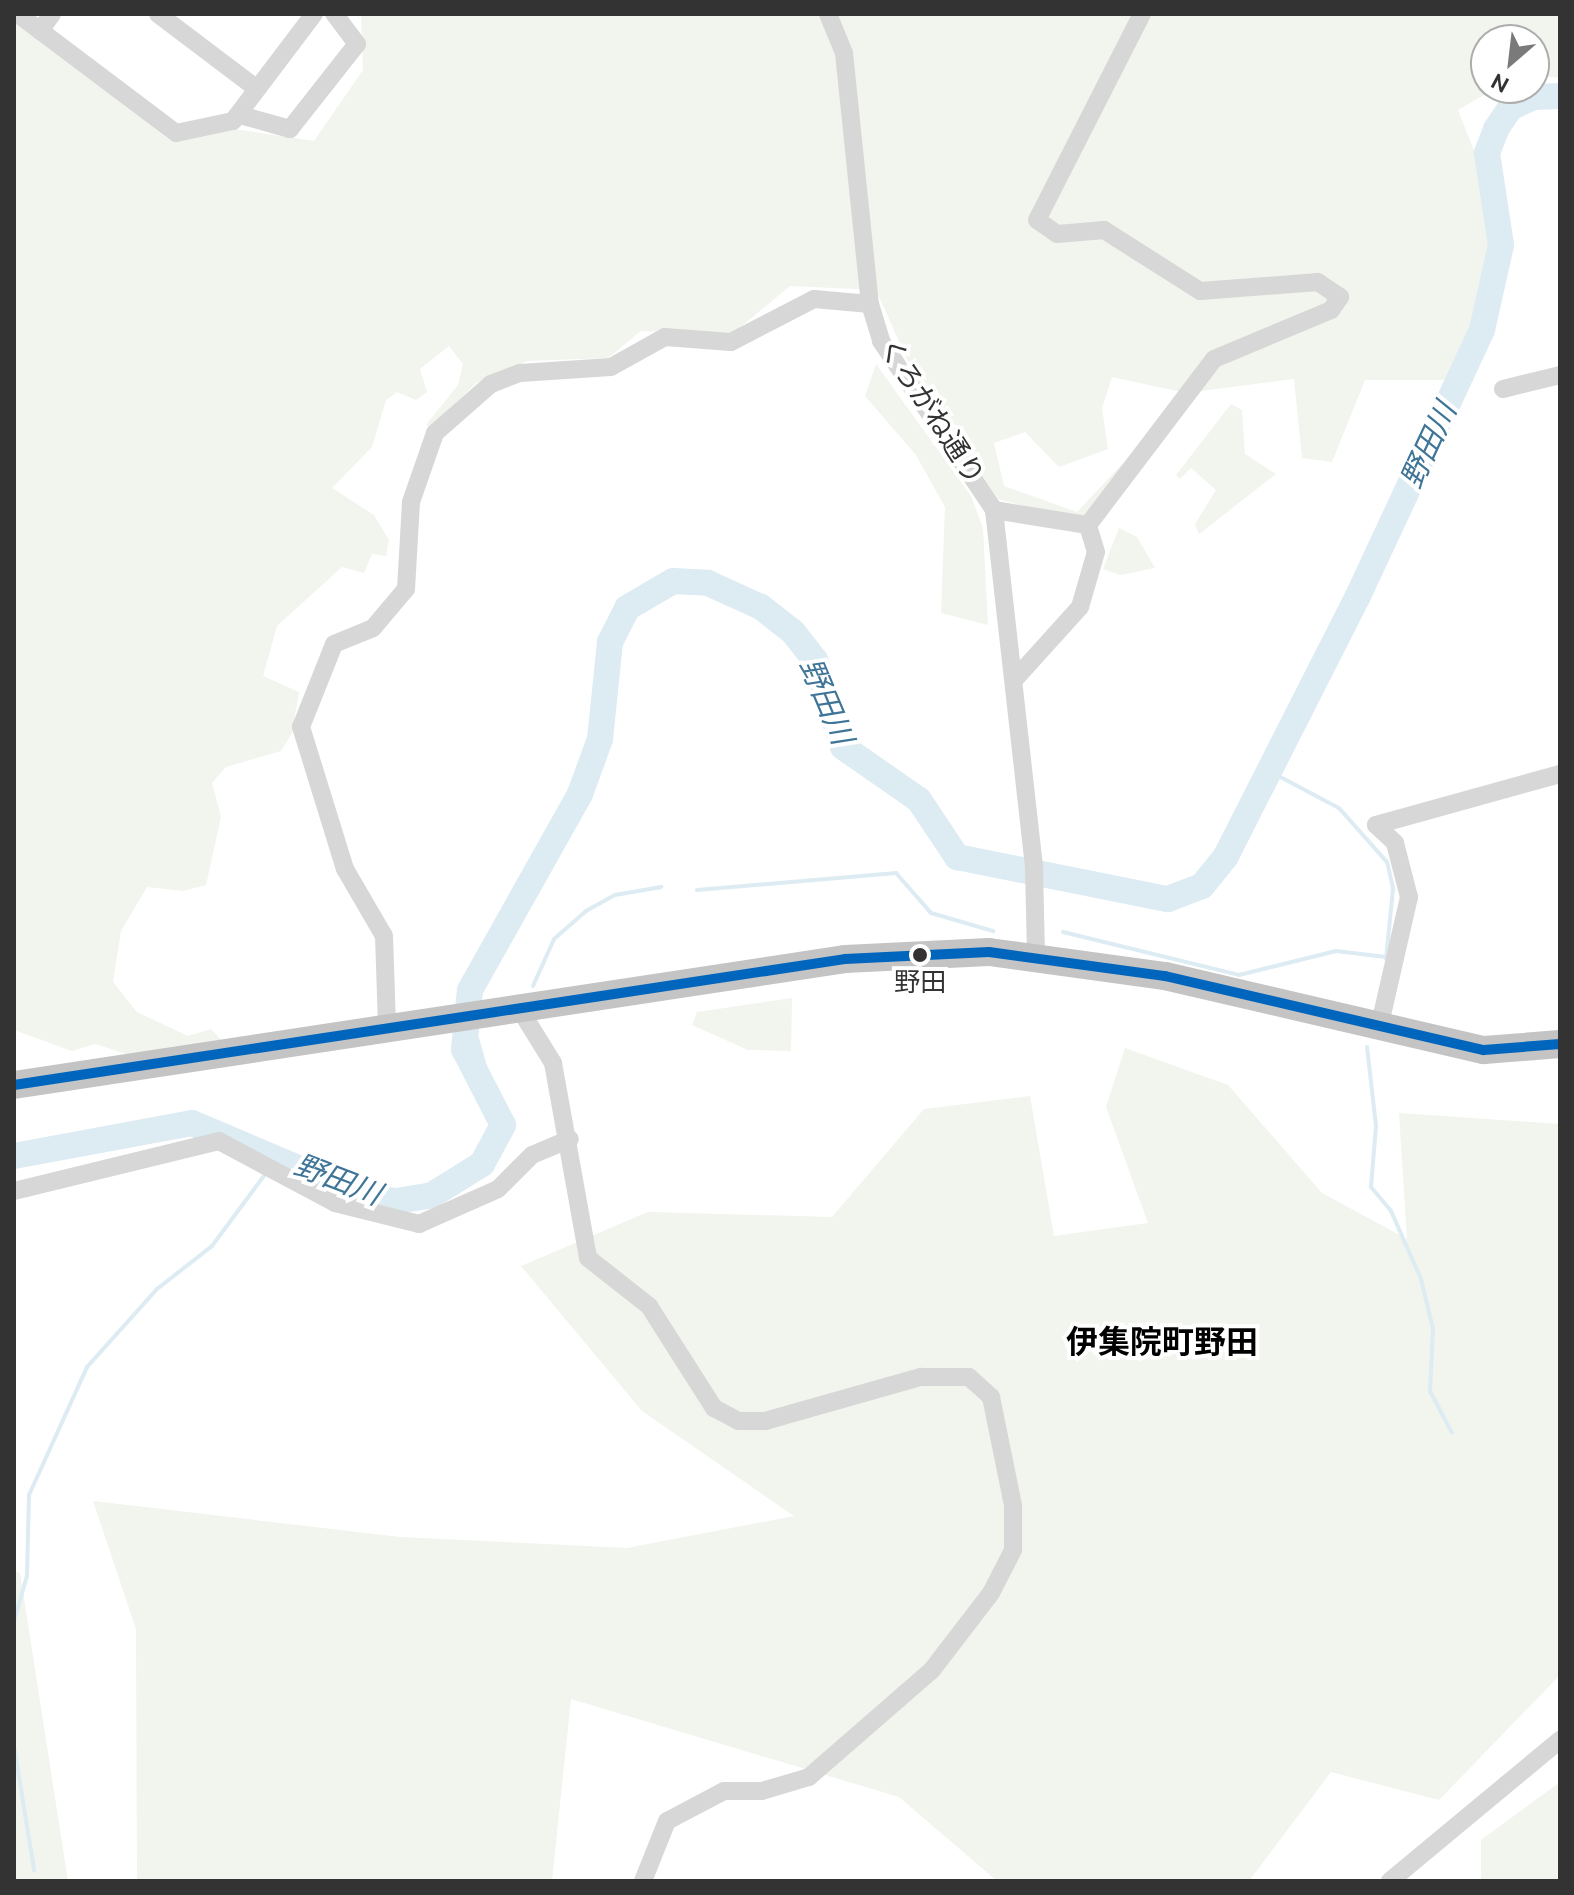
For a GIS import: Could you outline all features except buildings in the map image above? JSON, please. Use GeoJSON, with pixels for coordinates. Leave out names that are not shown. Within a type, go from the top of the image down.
{"type":"FeatureCollection","features":[{"type":"Feature","properties":{"kind":"highway"},"geometry":{"type":"LineString","coordinates":[[14,1085],[342,1039],[387,1026],[845,959],[1036,954],[1165,976],[1484,1050],[1560,1044]]}},
{"type":"Feature","properties":{"kind":"street"},"geometry":{"type":"LineString","coordinates":[[18,14],[176,133],[240,115],[290,129],[357,44],[353,30],[334,14]]}},
{"type":"Feature","properties":{"kind":"street"},"geometry":{"type":"LineString","coordinates":[[40,31],[52,14]]}},
{"type":"Feature","properties":{"kind":"street"},"geometry":{"type":"LineString","coordinates":[[158,14],[257,89]]}},
{"type":"Feature","properties":{"kind":"street"},"geometry":{"type":"LineString","coordinates":[[240,115],[314,14]]}},
{"type":"Feature","properties":{"kind":"street","name":"くろがね通り"},"geometry":{"type":"LineString","coordinates":[[828,14],[844,53],[870,304],[892,362],[994,510],[1034,867],[1036,954]]}},
{"type":"Feature","properties":{"kind":"street"},"geometry":{"type":"LineString","coordinates":[[1088,525],[1214,359],[1331,310],[1340,297],[1318,282],[1200,291],[1104,230],[1057,234],[1037,220],[1142,14]]}},
{"type":"Feature","properties":{"kind":"street"},"geometry":{"type":"LineString","coordinates":[[387,1026],[384,936],[345,869],[301,727],[334,644],[373,628],[406,589],[411,502],[435,433],[491,384],[520,373],[611,367],[665,337],[731,342],[814,299],[870,304]]}},
{"type":"Feature","properties":{"kind":"street"},"geometry":{"type":"LineString","coordinates":[[1503,389],[1560,375]]}},
{"type":"Feature","properties":{"kind":"street"},"geometry":{"type":"LineString","coordinates":[[994,510],[1088,525]]}},
{"type":"Feature","properties":{"kind":"street"},"geometry":{"type":"LineString","coordinates":[[1015,679],[1080,607],[1096,552],[1088,525]]}},
{"type":"Feature","properties":{"kind":"street"},"geometry":{"type":"LineString","coordinates":[[1379,1028],[1409,897],[1395,843],[1376,825],[1560,774]]}},
{"type":"Feature","properties":{"kind":"street"},"geometry":{"type":"LineString","coordinates":[[519,1008],[553,1063],[570,1139],[588,1258],[649,1306],[714,1408],[738,1421],[765,1421],[921,1377],[969,1377],[991,1397],[1016,1527],[1013,1550],[964,1632],[876,1725],[798,1783],[724,1791],[689,1805],[667,1821],[643,1881]]}},
{"type":"Feature","properties":{"kind":"street"},"geometry":{"type":"LineString","coordinates":[[14,1191],[162,1160],[199,1143],[219,1141],[266,1171],[335,1203],[419,1224],[498,1189],[532,1155],[570,1139]]}},
{"type":"Feature","properties":{"kind":"street"},"geometry":{"type":"LineString","coordinates":[[1390,1881],[1560,1740]]}},
{"type":"Feature","properties":{"kind":"shaded area"},"geometry":{"type":"Polygon","coordinates":[[[361,14],[1560,14],[1560,78],[1550,77],[1550,24],[1470,24],[1470,103],[1458,110],[1491,194],[1505,258],[1479,330],[1445,380],[1365,380],[1332,462],[1302,458],[1294,379],[1186,393],[1112,377],[1102,408],[1108,449],[1059,467],[1025,432],[994,443],[1004,486],[1077,512],[1140,445],[1094,511],[1075,520],[998,499],[916,379],[876,290],[790,286],[732,334],[641,331],[608,358],[527,361],[476,383],[431,428],[426,425],[458,385],[463,364],[449,346],[420,369],[427,392],[416,400],[397,392],[386,400],[372,447],[332,488],[374,515],[389,540],[386,556],[372,554],[364,573],[342,567],[277,626],[263,676],[299,692],[292,733],[281,751],[226,767],[212,783],[221,817],[206,885],[183,891],[147,887],[121,931],[113,982],[137,1012],[188,1036],[211,1029],[221,1040],[133,1056],[95,1044],[72,1051],[14,1030],[14,21],[171,141],[235,129],[314,141],[363,70],[361,14]]]}},
{"type":"Feature","properties":{"kind":"shaded area"},"geometry":{"type":"Polygon","coordinates":[[[876,364],[971,496],[983,528],[988,625],[941,613],[945,507],[916,455],[865,396],[876,364]]]}},
{"type":"Feature","properties":{"kind":"shaded area"},"geometry":{"type":"Polygon","coordinates":[[[1231,404],[1242,410],[1245,454],[1276,474],[1199,534],[1195,524],[1216,490],[1191,468],[1180,479],[1176,475],[1231,404]]]}},
{"type":"Feature","properties":{"kind":"shaded area"},"geometry":{"type":"Polygon","coordinates":[[[1119,528],[1137,537],[1155,568],[1120,575],[1103,569],[1119,528]]]}},
{"type":"Feature","properties":{"kind":"shaded area"},"geometry":{"type":"Polygon","coordinates":[[[792,998],[791,1051],[748,1050],[692,1025],[697,1012],[792,998]]]}},
{"type":"Feature","properties":{"kind":"shaded area"},"geometry":{"type":"Polygon","coordinates":[[[1125,1048],[1228,1085],[1322,1193],[1407,1239],[1399,1113],[1560,1124],[1560,1675],[1439,1800],[1331,1772],[1249,1881],[997,1881],[899,1797],[571,1699],[552,1881],[137,1881],[136,1629],[93,1501],[400,1537],[627,1548],[794,1516],[642,1411],[521,1266],[648,1212],[832,1217],[924,1109],[1030,1096],[1054,1236],[1148,1223],[1106,1107],[1125,1048]]]}},
{"type":"Feature","properties":{"kind":"shaded area"},"geometry":{"type":"Polygon","coordinates":[[[14,1571],[20,1573],[68,1881],[14,1881],[14,1571]]]}},
{"type":"Feature","properties":{"kind":"shaded area"},"geometry":{"type":"Polygon","coordinates":[[[1560,1782],[1560,1881],[1481,1881],[1481,1840],[1560,1782]]]}},
{"type":"Feature","properties":{"kind":"waterway","name":"野田川"},"geometry":{"type":"LineString","coordinates":[[14,1156],[192,1123],[364,1196],[396,1201],[432,1195],[482,1164],[503,1125],[464,1049],[470,990],[580,794],[600,739],[610,642],[627,608],[673,581],[708,583],[761,607],[793,632],[815,660],[843,747],[919,800],[957,857],[1168,899],[1202,886],[1226,856],[1357,598],[1482,330],[1501,245],[1487,153],[1496,129],[1510,108],[1534,97],[1560,96]]}},
{"type":"Feature","properties":{"kind":"waterway"},"geometry":{"type":"LineString","coordinates":[[1269,771],[1339,808],[1387,862],[1393,889],[1386,959]]}},
{"type":"Feature","properties":{"kind":"waterway"},"geometry":{"type":"LineString","coordinates":[[697,890],[896,873],[931,913],[993,931]]}},
{"type":"Feature","properties":{"kind":"waterway"},"geometry":{"type":"LineString","coordinates":[[533,986],[554,939],[586,911],[615,895],[661,887]]}},
{"type":"Feature","properties":{"kind":"waterway"},"geometry":{"type":"LineString","coordinates":[[1063,932],[1239,975],[1336,951],[1386,957]]}},
{"type":"Feature","properties":{"kind":"waterway"},"geometry":{"type":"LineString","coordinates":[[477,1038],[497,1109]]}},
{"type":"Feature","properties":{"kind":"waterway"},"geometry":{"type":"LineString","coordinates":[[1367,1047],[1376,1126],[1371,1187],[1391,1211],[1421,1279],[1433,1329],[1430,1391],[1452,1433]]}},
{"type":"Feature","properties":{"kind":"waterway"},"geometry":{"type":"LineString","coordinates":[[14,1621],[27,1576],[29,1495],[87,1367],[157,1289],[212,1246],[266,1173]]}},
{"type":"Feature","properties":{"kind":"waterway"},"geometry":{"type":"LineString","coordinates":[[14,1746],[34,1870]]}},
{"type":"Feature","properties":{"kind":"transit line"},"geometry":{"type":"LineString","coordinates":[[14,1085],[845,959],[989,952],[1165,976],[1484,1050],[1560,1044]]}},
{"type":"Feature","properties":{"kind":"place","name":"野田"},"geometry":{"type":"Point","coordinates":[920,955]}},
{"type":"Feature","properties":{"kind":"district","name":"伊集院町野田"},"geometry":{"type":"Point","coordinates":[1162,1341]}}]}
